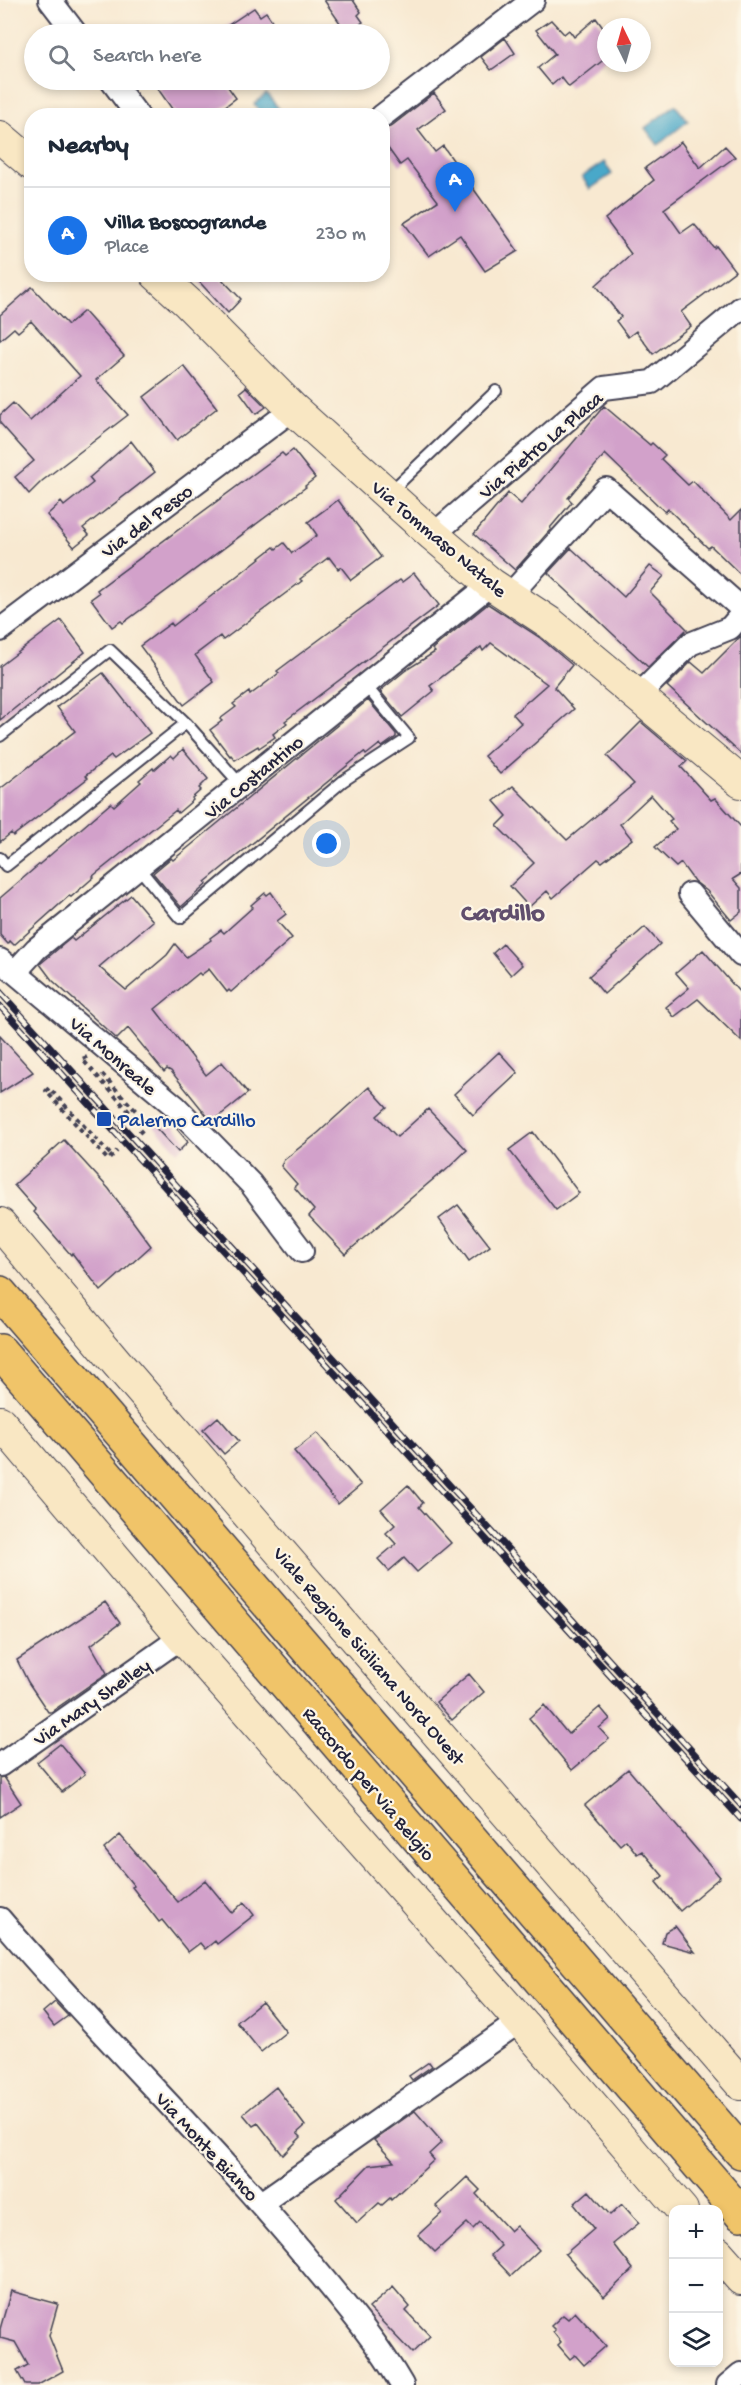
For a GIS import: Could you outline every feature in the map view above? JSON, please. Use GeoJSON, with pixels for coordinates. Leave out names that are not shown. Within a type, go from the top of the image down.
{"type":"FeatureCollection","features":[{"type":"Feature","properties":{"kind":"highway","name":"Raccordo per Via Belgio"},"geometry":{"type":"LineString","coordinates":[[0,1293],[741,2152]]}},
{"type":"Feature","properties":{"kind":"highway","name":"Raccordo per Via Belgio"},"geometry":{"type":"LineString","coordinates":[[0,1351],[741,2214]]}},
{"type":"Feature","properties":{"kind":"street"},"geometry":{"type":"LineString","coordinates":[[50,0],[68,24]]}},
{"type":"Feature","properties":{"kind":"street"},"geometry":{"type":"LineString","coordinates":[[390,110],[533,0]]}},
{"type":"Feature","properties":{"kind":"street"},"geometry":{"type":"LineString","coordinates":[[118,90],[132,108]]}},
{"type":"Feature","properties":{"kind":"street"},"geometry":{"type":"LineString","coordinates":[[0,137],[24,157]]}},
{"type":"Feature","properties":{"kind":"street","name":"Via Tommaso Natale"},"geometry":{"type":"LineString","coordinates":[[169,282],[293,409],[433,535],[500,590],[550,623],[741,782]]}},
{"type":"Feature","properties":{"kind":"street","name":"Via Pietro La Placa"},"geometry":{"type":"LineString","coordinates":[[433,535],[604,388],[652,382],[741,308]]}},
{"type":"Feature","properties":{"kind":"street","name":"Via del Pesco"},"geometry":{"type":"LineString","coordinates":[[0,630],[293,409]]}},
{"type":"Feature","properties":{"kind":"street"},"geometry":{"type":"LineString","coordinates":[[500,590],[606,489],[741,608]]}},
{"type":"Feature","properties":{"kind":"street","name":"Via Costantino"},"geometry":{"type":"LineString","coordinates":[[8,965],[36,949],[366,686],[500,590]]}},
{"type":"Feature","properties":{"kind":"street"},"geometry":{"type":"LineString","coordinates":[[639,695],[690,644],[730,628],[741,615]]}},
{"type":"Feature","properties":{"kind":"street"},"geometry":{"type":"LineString","coordinates":[[690,894],[741,955]]}},
{"type":"Feature","properties":{"kind":"street","name":"Via Monreale"},"geometry":{"type":"LineString","coordinates":[[8,965],[176,1107],[251,1184],[302,1251]]}},
{"type":"Feature","properties":{"kind":"street","name":"Viale Regione Siciliana Nord Ovest"},"geometry":{"type":"LineString","coordinates":[[0,1224],[117,1363],[741,2084]]}},
{"type":"Feature","properties":{"kind":"street"},"geometry":{"type":"LineString","coordinates":[[0,1422],[183,1637],[520,2021],[677,2205]]}},
{"type":"Feature","properties":{"kind":"street","name":"Via Mary Shelley"},"geometry":{"type":"LineString","coordinates":[[0,1765],[183,1637]]}},
{"type":"Feature","properties":{"kind":"street","name":"Via Monte Bianco"},"geometry":{"type":"LineString","coordinates":[[0,1919],[48,1975],[261,2203],[385,2356],[402,2385]]}},
{"type":"Feature","properties":{"kind":"street"},"geometry":{"type":"LineString","coordinates":[[261,2203],[520,2021]]}},
{"type":"Feature","properties":{"kind":"street"},"geometry":{"type":"LineString","coordinates":[[723,2259],[741,2279]]}},
{"type":"Feature","properties":{"kind":"street"},"geometry":{"type":"LineString","coordinates":[[728,2385],[741,2374]]}},
{"type":"Feature","properties":{"kind":"lane"},"geometry":{"type":"LineString","coordinates":[[387,494],[496,391]]}},
{"type":"Feature","properties":{"kind":"lane"},"geometry":{"type":"LineString","coordinates":[[0,736],[110,650],[186,723],[242,785]]}},
{"type":"Feature","properties":{"kind":"lane"},"geometry":{"type":"LineString","coordinates":[[138,867],[180,918],[344,781],[409,738],[366,686]]}},
{"type":"Feature","properties":{"kind":"lane"},"geometry":{"type":"LineString","coordinates":[[0,858],[6,866],[186,723]]}},
{"type":"Feature","properties":{"kind":"path"},"geometry":{"type":"LineString","coordinates":[[141,1125],[82,1059],[86,1056],[148,1124]]}},
{"type":"Feature","properties":{"kind":"path"},"geometry":{"type":"LineString","coordinates":[[110,1154],[49,1088],[45,1091],[108,1160],[117,1151]]}},
{"type":"Feature","properties":{"kind":"water"},"geometry":{"type":"Polygon","coordinates":[[[267,94],[278,108],[257,108],[254,104],[267,94]]]}},
{"type":"Feature","properties":{"kind":"water"},"geometry":{"type":"Polygon","coordinates":[[[675,105],[688,121],[658,145],[645,128],[675,105]]]}},
{"type":"Feature","properties":{"kind":"water"},"geometry":{"type":"Polygon","coordinates":[[[604,162],[612,174],[590,189],[582,177],[604,162]]]}},
{"type":"Feature","properties":{"kind":"building"},"geometry":{"type":"Polygon","coordinates":[[[324,0],[353,0],[361,12],[358,15],[363,22],[341,24],[324,0]]]}},
{"type":"Feature","properties":{"kind":"building"},"geometry":{"type":"Polygon","coordinates":[[[254,8],[260,16],[266,12],[274,24],[230,24],[254,8]]]}},
{"type":"Feature","properties":{"kind":"building"},"geometry":{"type":"Polygon","coordinates":[[[596,18],[597,65],[569,87],[561,77],[552,85],[538,68],[555,54],[536,30],[551,20],[564,34],[569,30],[574,37],[596,18]]]}},
{"type":"Feature","properties":{"kind":"building"},"geometry":{"type":"Polygon","coordinates":[[[505,38],[515,53],[491,70],[481,57],[505,38]]]}},
{"type":"Feature","properties":{"kind":"building"},"geometry":{"type":"Polygon","coordinates":[[[159,90],[230,90],[236,98],[223,108],[171,108],[159,90]]]}},
{"type":"Feature","properties":{"kind":"building"},"geometry":{"type":"Polygon","coordinates":[[[434,93],[446,109],[418,130],[435,152],[443,146],[518,251],[485,271],[460,235],[429,256],[404,223],[438,201],[407,160],[400,165],[390,151],[390,127],[434,93]]]}},
{"type":"Feature","properties":{"kind":"building"},"geometry":{"type":"Polygon","coordinates":[[[681,142],[700,168],[725,146],[735,157],[664,209],[681,233],[694,224],[714,248],[716,246],[735,271],[681,312],[691,326],[653,354],[636,331],[628,337],[616,321],[621,317],[596,285],[631,254],[605,219],[654,180],[645,168],[681,142]]]}},
{"type":"Feature","properties":{"kind":"building"},"geometry":{"type":"Polygon","coordinates":[[[199,282],[225,282],[241,299],[228,313],[199,282]]]}},
{"type":"Feature","properties":{"kind":"building"},"geometry":{"type":"Polygon","coordinates":[[[32,287],[68,325],[84,311],[124,356],[96,380],[128,415],[42,481],[29,494],[15,477],[34,461],[0,423],[0,415],[13,403],[30,421],[80,376],[31,321],[18,332],[14,328],[0,340],[0,315],[32,287]]]}},
{"type":"Feature","properties":{"kind":"building"},"geometry":{"type":"Polygon","coordinates":[[[184,366],[217,408],[177,440],[144,397],[184,366]]]}},
{"type":"Feature","properties":{"kind":"building"},"geometry":{"type":"Polygon","coordinates":[[[246,387],[266,407],[256,414],[240,392],[246,387]]]}},
{"type":"Feature","properties":{"kind":"building"},"geometry":{"type":"Polygon","coordinates":[[[604,406],[650,445],[652,443],[665,455],[661,459],[688,485],[693,481],[731,520],[741,510],[741,575],[711,546],[708,548],[668,509],[665,512],[605,454],[568,498],[572,502],[515,570],[474,534],[508,493],[521,504],[604,406]]]}},
{"type":"Feature","properties":{"kind":"building"},"geometry":{"type":"Polygon","coordinates":[[[131,441],[155,472],[83,528],[89,535],[74,547],[47,515],[61,502],[64,506],[93,483],[89,478],[131,441]]]}},
{"type":"Feature","properties":{"kind":"building"},"geometry":{"type":"Polygon","coordinates":[[[293,450],[315,478],[306,487],[123,623],[121,621],[112,627],[91,599],[99,593],[97,590],[282,453],[285,456],[293,450]]]}},
{"type":"Feature","properties":{"kind":"building"},"geometry":{"type":"Polygon","coordinates":[[[338,500],[381,557],[351,580],[329,557],[300,579],[302,581],[223,640],[220,636],[195,655],[214,682],[184,705],[140,646],[171,623],[173,626],[274,547],[276,549],[284,543],[292,553],[317,535],[308,522],[338,500]]]}},
{"type":"Feature","properties":{"kind":"building"},"geometry":{"type":"Polygon","coordinates":[[[571,548],[624,597],[650,566],[664,576],[650,592],[687,629],[648,667],[548,573],[571,548]]]}},
{"type":"Feature","properties":{"kind":"building"},"geometry":{"type":"Polygon","coordinates":[[[414,573],[439,605],[285,721],[287,723],[273,734],[275,737],[235,760],[230,756],[210,730],[236,707],[233,704],[249,692],[250,695],[293,659],[400,580],[402,582],[414,573]]]}},
{"type":"Feature","properties":{"kind":"building"},"geometry":{"type":"Polygon","coordinates":[[[488,604],[539,637],[572,665],[554,687],[574,709],[500,774],[484,756],[521,723],[513,714],[547,684],[491,643],[483,651],[481,647],[430,686],[434,691],[402,717],[380,691],[406,670],[435,652],[432,649],[488,604]]]}},
{"type":"Feature","properties":{"kind":"building"},"geometry":{"type":"Polygon","coordinates":[[[61,620],[85,652],[0,720],[0,666],[61,620]]]}},
{"type":"Feature","properties":{"kind":"building"},"geometry":{"type":"Polygon","coordinates":[[[741,636],[741,754],[667,686],[691,662],[704,673],[741,636]]]}},
{"type":"Feature","properties":{"kind":"building"},"geometry":{"type":"Polygon","coordinates":[[[103,673],[150,733],[114,759],[111,756],[85,776],[88,778],[13,836],[11,833],[0,842],[0,789],[75,731],[57,707],[103,673]]]}},
{"type":"Feature","properties":{"kind":"building"},"geometry":{"type":"Polygon","coordinates":[[[368,700],[396,734],[396,737],[382,747],[380,744],[366,755],[364,752],[205,882],[207,884],[181,907],[153,873],[171,858],[173,860],[368,700]]]}},
{"type":"Feature","properties":{"kind":"building"},"geometry":{"type":"Polygon","coordinates":[[[641,722],[687,761],[681,767],[711,800],[715,798],[741,827],[741,874],[733,879],[741,888],[741,912],[731,920],[707,891],[694,881],[681,863],[676,867],[655,847],[676,829],[669,821],[672,819],[651,795],[620,824],[632,839],[602,862],[598,859],[553,898],[547,891],[529,907],[510,886],[534,863],[497,826],[507,816],[494,801],[513,786],[567,840],[634,784],[607,756],[641,722]]]}},
{"type":"Feature","properties":{"kind":"building"},"geometry":{"type":"Polygon","coordinates":[[[183,749],[208,779],[199,788],[201,790],[192,798],[193,800],[178,813],[176,810],[93,876],[14,945],[10,941],[8,944],[0,935],[0,898],[111,803],[114,806],[153,768],[154,770],[171,755],[174,758],[183,749]]]}},
{"type":"Feature","properties":{"kind":"building"},"geometry":{"type":"Polygon","coordinates":[[[271,892],[286,914],[277,921],[292,938],[231,992],[229,990],[227,992],[209,969],[201,975],[199,973],[155,1009],[206,1075],[222,1062],[248,1093],[212,1122],[171,1071],[167,1069],[164,1072],[128,1028],[117,1039],[52,980],[40,964],[71,938],[74,941],[131,895],[153,921],[99,967],[126,990],[167,955],[175,944],[186,957],[211,940],[210,938],[221,930],[224,933],[253,907],[251,905],[265,893],[267,895],[271,892]]]}},
{"type":"Feature","properties":{"kind":"building"},"geometry":{"type":"Polygon","coordinates":[[[645,927],[660,944],[604,994],[589,976],[645,927]]]}},
{"type":"Feature","properties":{"kind":"building"},"geometry":{"type":"Polygon","coordinates":[[[503,944],[522,965],[511,975],[493,953],[503,944]]]}},
{"type":"Feature","properties":{"kind":"building"},"geometry":{"type":"Polygon","coordinates":[[[703,950],[741,994],[741,1041],[698,999],[674,1017],[666,1007],[689,988],[676,973],[703,950]]]}},
{"type":"Feature","properties":{"kind":"building"},"geometry":{"type":"Polygon","coordinates":[[[0,1036],[33,1072],[0,1093],[0,1036]]]}},
{"type":"Feature","properties":{"kind":"building"},"geometry":{"type":"Polygon","coordinates":[[[499,1052],[518,1073],[473,1115],[454,1094],[499,1052]]]}},
{"type":"Feature","properties":{"kind":"building"},"geometry":{"type":"Polygon","coordinates":[[[369,1087],[387,1107],[377,1116],[397,1137],[428,1109],[467,1150],[444,1172],[345,1254],[309,1216],[314,1210],[294,1187],[297,1184],[281,1166],[284,1160],[369,1087]]]}},
{"type":"Feature","properties":{"kind":"building"},"geometry":{"type":"Polygon","coordinates":[[[166,1116],[188,1142],[178,1152],[154,1126],[166,1116]]]}},
{"type":"Feature","properties":{"kind":"building"},"geometry":{"type":"Polygon","coordinates":[[[533,1132],[579,1193],[556,1210],[509,1150],[533,1132]]]}},
{"type":"Feature","properties":{"kind":"building"},"geometry":{"type":"Polygon","coordinates":[[[64,1140],[109,1189],[151,1246],[101,1291],[14,1185],[64,1140]]]}},
{"type":"Feature","properties":{"kind":"building"},"geometry":{"type":"Polygon","coordinates":[[[458,1205],[490,1246],[469,1261],[439,1219],[458,1205]]]}},
{"type":"Feature","properties":{"kind":"building"},"geometry":{"type":"Polygon","coordinates":[[[218,1417],[239,1441],[224,1454],[203,1430],[218,1417]]]}},
{"type":"Feature","properties":{"kind":"building"},"geometry":{"type":"Polygon","coordinates":[[[317,1433],[361,1485],[338,1504],[294,1451],[317,1433]]]}},
{"type":"Feature","properties":{"kind":"building"},"geometry":{"type":"Polygon","coordinates":[[[408,1485],[423,1503],[419,1507],[451,1543],[417,1572],[404,1558],[389,1571],[378,1559],[396,1544],[386,1533],[395,1525],[381,1509],[408,1485]]]}},
{"type":"Feature","properties":{"kind":"building"},"geometry":{"type":"Polygon","coordinates":[[[105,1602],[120,1623],[91,1645],[107,1673],[48,1712],[28,1682],[17,1660],[105,1602]]]}},
{"type":"Feature","properties":{"kind":"building"},"geometry":{"type":"Polygon","coordinates":[[[469,1674],[484,1692],[452,1720],[436,1702],[469,1674]]]}},
{"type":"Feature","properties":{"kind":"building"},"geometry":{"type":"Polygon","coordinates":[[[544,1705],[568,1734],[600,1707],[610,1719],[599,1728],[609,1739],[572,1770],[529,1718],[544,1705]]]}},
{"type":"Feature","properties":{"kind":"building"},"geometry":{"type":"Polygon","coordinates":[[[60,1744],[85,1774],[62,1792],[37,1762],[60,1744]]]}},
{"type":"Feature","properties":{"kind":"building"},"geometry":{"type":"Polygon","coordinates":[[[628,1769],[720,1877],[680,1911],[656,1882],[663,1876],[642,1851],[637,1854],[626,1840],[620,1845],[585,1805],[628,1769]]]}},
{"type":"Feature","properties":{"kind":"building"},"geometry":{"type":"Polygon","coordinates":[[[4,1777],[21,1803],[0,1817],[0,1778],[4,1777]]]}},
{"type":"Feature","properties":{"kind":"building"},"geometry":{"type":"Polygon","coordinates":[[[120,1835],[178,1902],[205,1880],[232,1913],[244,1902],[254,1915],[217,1944],[215,1941],[205,1949],[200,1943],[188,1952],[162,1920],[159,1922],[104,1849],[120,1835]]]}},
{"type":"Feature","properties":{"kind":"building"},"geometry":{"type":"Polygon","coordinates":[[[675,1926],[695,1952],[662,1943],[665,1932],[675,1926]]]}},
{"type":"Feature","properties":{"kind":"building"},"geometry":{"type":"Polygon","coordinates":[[[55,2002],[68,2016],[54,2026],[43,2012],[55,2002]]]}},
{"type":"Feature","properties":{"kind":"building"},"geometry":{"type":"Polygon","coordinates":[[[262,2002],[286,2032],[261,2052],[237,2022],[262,2002]]]}},
{"type":"Feature","properties":{"kind":"building"},"geometry":{"type":"Polygon","coordinates":[[[429,2062],[432,2066],[412,2080],[409,2076],[429,2062]]]}},
{"type":"Feature","properties":{"kind":"building"},"geometry":{"type":"Polygon","coordinates":[[[276,2087],[305,2126],[297,2133],[301,2137],[283,2155],[258,2123],[253,2126],[243,2114],[276,2087]]]}},
{"type":"Feature","properties":{"kind":"building"},"geometry":{"type":"Polygon","coordinates":[[[415,2111],[442,2142],[429,2154],[434,2160],[391,2200],[390,2198],[382,2205],[379,2203],[357,2223],[336,2199],[369,2165],[394,2162],[374,2140],[415,2111]]]}},
{"type":"Feature","properties":{"kind":"building"},"geometry":{"type":"Polygon","coordinates":[[[467,2177],[480,2190],[476,2194],[510,2231],[516,2226],[539,2250],[511,2276],[491,2255],[501,2246],[480,2222],[473,2229],[467,2223],[435,2252],[418,2235],[442,2213],[436,2206],[467,2177]]]}},
{"type":"Feature","properties":{"kind":"building"},"geometry":{"type":"Polygon","coordinates":[[[589,2191],[610,2215],[622,2204],[639,2223],[613,2244],[633,2269],[604,2297],[565,2254],[594,2229],[574,2204],[589,2191]]]}},
{"type":"Feature","properties":{"kind":"building"},"geometry":{"type":"Polygon","coordinates":[[[393,2287],[410,2307],[406,2311],[430,2336],[412,2353],[369,2308],[393,2287]]]}},
{"type":"Feature","properties":{"kind":"building"},"geometry":{"type":"Polygon","coordinates":[[[11,2291],[58,2304],[49,2336],[63,2371],[38,2385],[25,2385],[17,2371],[28,2365],[15,2342],[0,2338],[0,2329],[11,2291]]]}},
{"type":"Feature","properties":{"kind":"building"},"geometry":{"type":"Polygon","coordinates":[[[575,2312],[606,2346],[584,2365],[575,2355],[570,2359],[558,2345],[561,2342],[551,2326],[563,2315],[568,2319],[575,2312]]]}},
{"type":"Feature","properties":{"kind":"railway"},"geometry":{"type":"LineString","coordinates":[[0,992],[741,1805]]}},
{"type":"Feature","properties":{"kind":"railway"},"geometry":{"type":"LineString","coordinates":[[0,1006],[741,1819]]}},
{"type":"Feature","properties":{"kind":"place","name":"Villa Boscogrande"},"geometry":{"type":"Point","coordinates":[455,212]}},
{"type":"Feature","properties":{"kind":"place","name":"Palermo Cardillo"},"geometry":{"type":"Point","coordinates":[104,1119]}},
{"type":"Feature","properties":{"kind":"district","name":"Cardillo"},"geometry":{"type":"Point","coordinates":[503,911]}}]}
